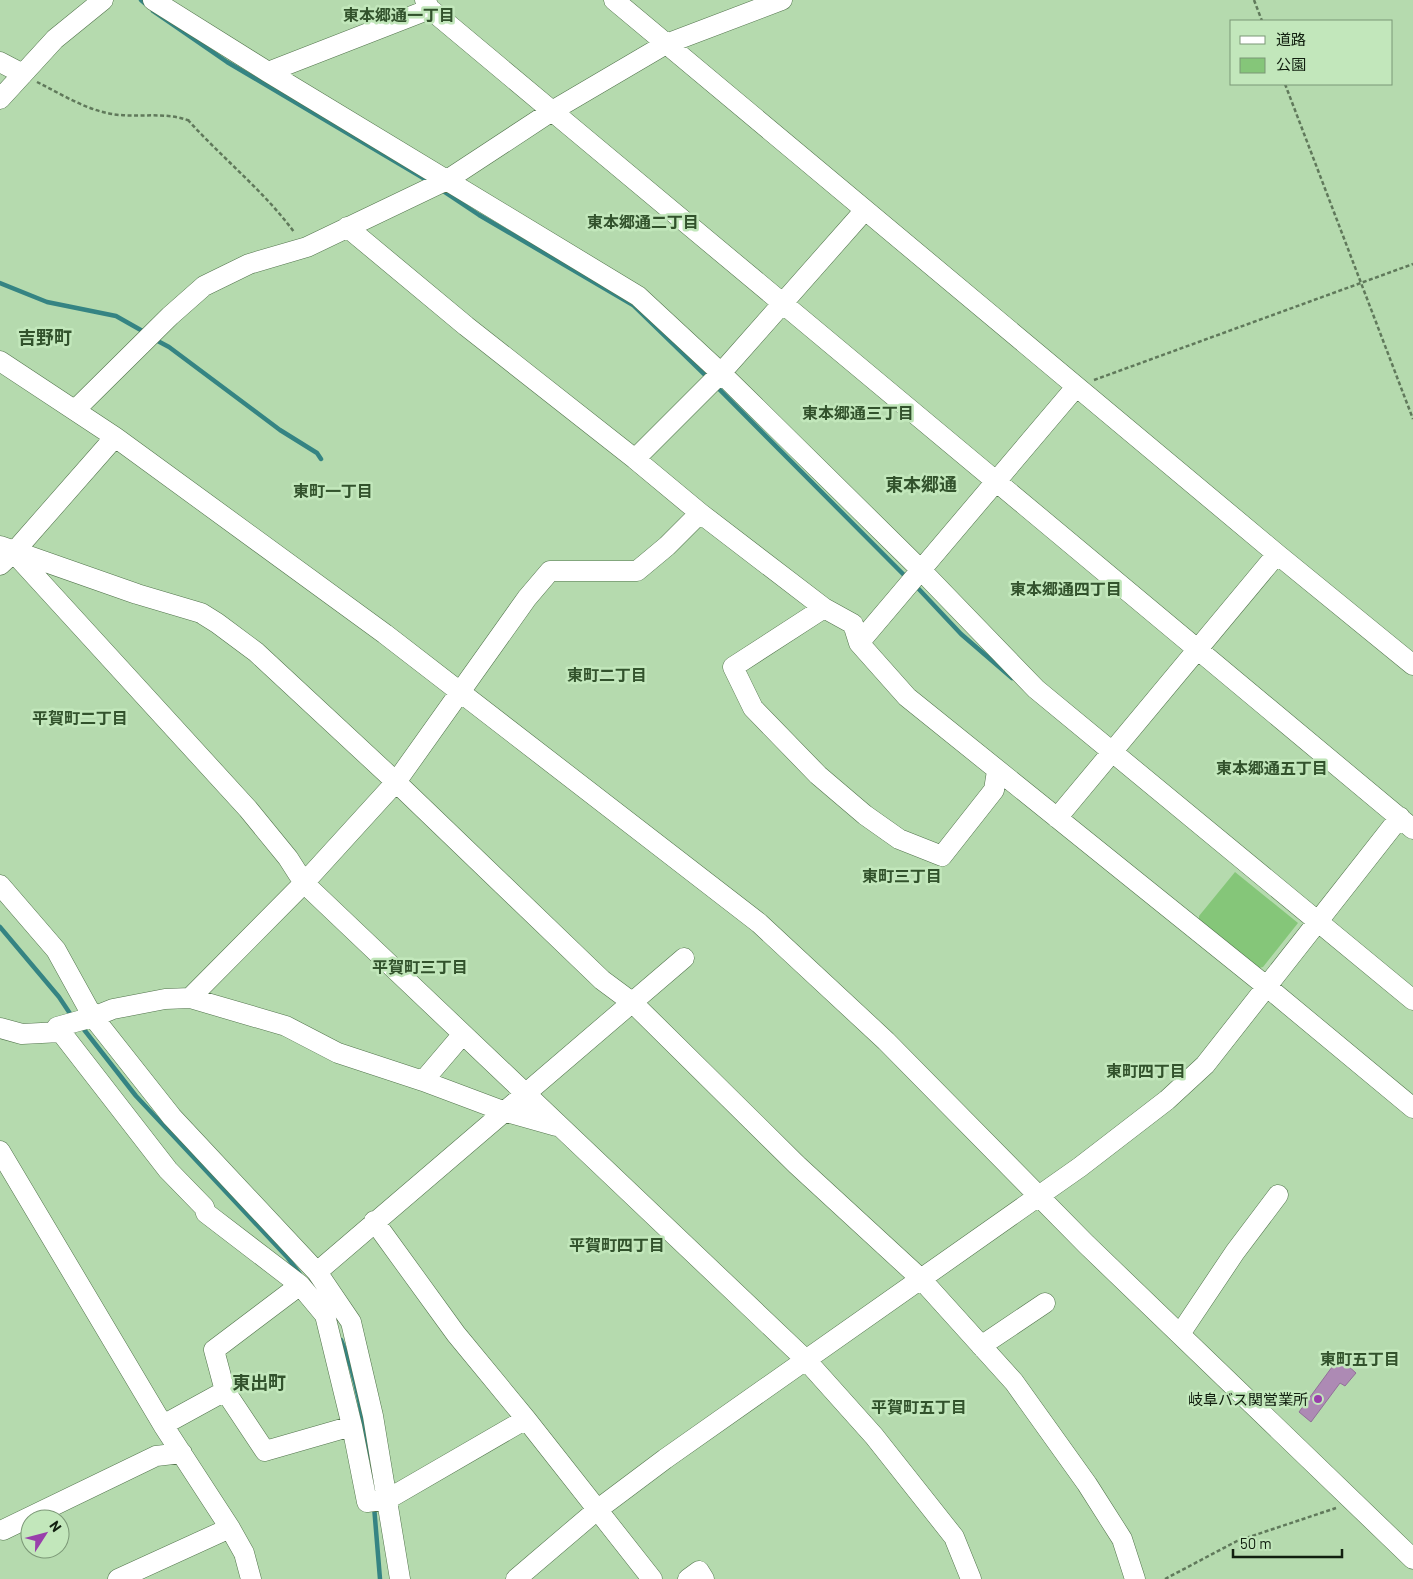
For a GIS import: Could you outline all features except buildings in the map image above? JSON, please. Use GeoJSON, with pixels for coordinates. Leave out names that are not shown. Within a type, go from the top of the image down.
{"type":"FeatureCollection","features":[{"type":"Feature","properties":{"kind":"street"},"geometry":{"type":"LineString","coordinates":[[0,99],[54,39],[104,0]]}},
{"type":"Feature","properties":{"kind":"street"},"geometry":{"type":"LineString","coordinates":[[153,0],[268,72],[638,296],[721,373],[920,570],[1036,689],[1413,1000]]}},
{"type":"Feature","properties":{"kind":"street"},"geometry":{"type":"LineString","coordinates":[[614,0],[1076,387],[1413,665]]}},
{"type":"Feature","properties":{"kind":"street"},"geometry":{"type":"LineString","coordinates":[[75,410],[170,316],[204,286],[249,264],[305,247],[426,190],[446,180],[552,111],[666,44],[782,0]]}},
{"type":"Feature","properties":{"kind":"street"},"geometry":{"type":"LineString","coordinates":[[268,72],[428,4],[552,111],[995,482],[1409,823],[1318,921],[1205,1065],[1167,1100],[1080,1167],[664,1459],[597,1510],[516,1579]]}},
{"type":"Feature","properties":{"kind":"street"},"geometry":{"type":"LineString","coordinates":[[0,62],[23,74]]}},
{"type":"Feature","properties":{"kind":"street"},"geometry":{"type":"LineString","coordinates":[[635,459],[721,373],[865,210]]}},
{"type":"Feature","properties":{"kind":"street"},"geometry":{"type":"LineString","coordinates":[[347,227],[466,326],[635,459],[700,513],[824,608],[853,624],[859,643],[907,697],[1266,986],[1413,1108]]}},
{"type":"Feature","properties":{"kind":"street"},"geometry":{"type":"LineString","coordinates":[[0,361],[115,437],[385,634],[460,694],[759,923],[886,1041],[1038,1196],[1355,1503],[1412,1555]]}},
{"type":"Feature","properties":{"kind":"street"},"geometry":{"type":"LineString","coordinates":[[859,643],[1076,387]]}},
{"type":"Feature","properties":{"kind":"street"},"geometry":{"type":"LineString","coordinates":[[5,555],[115,437]]}},
{"type":"Feature","properties":{"kind":"street"},"geometry":{"type":"LineString","coordinates":[[190,998],[304,883],[396,782],[526,598],[550,571],[637,571],[667,546],[700,513]]}},
{"type":"Feature","properties":{"kind":"street"},"geometry":{"type":"LineString","coordinates":[[1057,818],[1277,554]]}},
{"type":"Feature","properties":{"kind":"street"},"geometry":{"type":"LineString","coordinates":[[5,555],[201,613],[256,652],[396,782],[602,980],[633,1003],[797,1165],[921,1279],[1014,1382],[1087,1484],[1122,1539],[1135,1579]]}},
{"type":"Feature","properties":{"kind":"street"},"geometry":{"type":"LineString","coordinates":[[5,555],[248,809],[288,858],[304,883],[463,1034],[523,1094],[806,1360],[874,1436],[954,1537],[971,1579]]}},
{"type":"Feature","properties":{"kind":"street"},"geometry":{"type":"LineString","coordinates":[[824,608],[733,667],[753,708],[818,775],[865,814],[898,838],[942,856],[994,790],[998,771]]}},
{"type":"Feature","properties":{"kind":"street"},"geometry":{"type":"LineString","coordinates":[[0,885],[56,950],[93,1017],[172,1117],[317,1272],[351,1322],[373,1416],[400,1579]]}},
{"type":"Feature","properties":{"kind":"street"},"geometry":{"type":"LineString","coordinates":[[317,1272],[502,1111],[633,1003],[684,958]]}},
{"type":"Feature","properties":{"kind":"street"},"geometry":{"type":"LineString","coordinates":[[526,1419],[388,1499],[367,1502],[352,1426],[325,1315],[300,1285],[206,1213],[204,1207],[168,1170],[57,1027],[113,1009],[165,999],[190,998],[286,1026],[338,1053],[423,1081],[502,1111],[558,1126]]}},
{"type":"Feature","properties":{"kind":"street"},"geometry":{"type":"LineString","coordinates":[[0,1028],[22,1034],[61,1032]]}},
{"type":"Feature","properties":{"kind":"street"},"geometry":{"type":"LineString","coordinates":[[423,1081],[463,1034]]}},
{"type":"Feature","properties":{"kind":"street"},"geometry":{"type":"LineString","coordinates":[[0,1151],[163,1425],[230,1528],[244,1553],[251,1579]]}},
{"type":"Feature","properties":{"kind":"street"},"geometry":{"type":"LineString","coordinates":[[1180,1334],[1235,1252],[1278,1195]]}},
{"type":"Feature","properties":{"kind":"street"},"geometry":{"type":"LineString","coordinates":[[374,1221],[456,1334],[526,1419],[652,1579]]}},
{"type":"Feature","properties":{"kind":"street"},"geometry":{"type":"LineString","coordinates":[[300,1285],[214,1350],[226,1391],[265,1451],[352,1426]]}},
{"type":"Feature","properties":{"kind":"street"},"geometry":{"type":"LineString","coordinates":[[981,1346],[1045,1303]]}},
{"type":"Feature","properties":{"kind":"street"},"geometry":{"type":"LineString","coordinates":[[163,1425],[226,1391]]}},
{"type":"Feature","properties":{"kind":"street"},"geometry":{"type":"LineString","coordinates":[[3,1530],[156,1456],[182,1453]]}},
{"type":"Feature","properties":{"kind":"street"},"geometry":{"type":"LineString","coordinates":[[118,1579],[230,1528]]}},
{"type":"Feature","properties":{"kind":"street"},"geometry":{"type":"LineString","coordinates":[[688,1579],[699,1571],[704,1579]]}},
{"type":"Feature","properties":{"kind":"path"},"geometry":{"type":"LineString","coordinates":[[1254,0],[1262,20]]}},
{"type":"Feature","properties":{"kind":"path"},"geometry":{"type":"LineString","coordinates":[[23,74],[78,103],[118,115],[178,116],[190,121],[188,120],[219,155],[280,213],[305,247]]}},
{"type":"Feature","properties":{"kind":"path"},"geometry":{"type":"LineString","coordinates":[[1285,85],[1413,420]]}},
{"type":"Feature","properties":{"kind":"path"},"geometry":{"type":"LineString","coordinates":[[1076,387],[1413,264]]}},
{"type":"Feature","properties":{"kind":"path"},"geometry":{"type":"LineString","coordinates":[[1165,1579],[1237,1541],[1355,1503]]}},
{"type":"Feature","properties":{"kind":"green space"},"geometry":{"type":"Polygon","coordinates":[[[1235,872],[1298,923],[1263,967],[1255,969],[1199,924],[1199,916],[1235,872]]]}},
{"type":"Feature","properties":{"kind":"waterway"},"geometry":{"type":"LineString","coordinates":[[141,0],[148,6]]}},
{"type":"Feature","properties":{"kind":"waterway"},"geometry":{"type":"LineString","coordinates":[[153,11],[227,62],[430,182]]}},
{"type":"Feature","properties":{"kind":"waterway"},"geometry":{"type":"LineString","coordinates":[[440,189],[479,215],[633,305],[708,378]]}},
{"type":"Feature","properties":{"kind":"waterway"},"geometry":{"type":"LineString","coordinates":[[0,283],[47,302],[116,316],[146,333]]}},
{"type":"Feature","properties":{"kind":"waterway"},"geometry":{"type":"LineString","coordinates":[[154,339],[169,347],[280,430],[317,453],[321,459]]}},
{"type":"Feature","properties":{"kind":"waterway"},"geometry":{"type":"LineString","coordinates":[[715,385],[907,578]]}},
{"type":"Feature","properties":{"kind":"waterway"},"geometry":{"type":"LineString","coordinates":[[915,585],[961,634],[1012,678]]}},
{"type":"Feature","properties":{"kind":"waterway"},"geometry":{"type":"LineString","coordinates":[[0,927],[59,997],[73,1018]]}},
{"type":"Feature","properties":{"kind":"waterway"},"geometry":{"type":"LineString","coordinates":[[82,1027],[136,1096],[287,1257],[300,1274]]}},
{"type":"Feature","properties":{"kind":"waterway"},"geometry":{"type":"LineString","coordinates":[[341,1340],[355,1383],[368,1458]]}},
{"type":"Feature","properties":{"kind":"waterway"},"geometry":{"type":"LineString","coordinates":[[374,1506],[380,1579]]}},
{"type":"Feature","properties":{"kind":"place","name":"岐阜バス関営業所"},"geometry":{"type":"Point","coordinates":[1318,1399]}},
{"type":"Feature","properties":{"kind":"district","name":"東本郷通一丁目"},"geometry":{"type":"Point","coordinates":[399,14]}},
{"type":"Feature","properties":{"kind":"district","name":"東本郷通二丁目"},"geometry":{"type":"Point","coordinates":[643,221]}},
{"type":"Feature","properties":{"kind":"district","name":"吉野町"},"geometry":{"type":"Point","coordinates":[45,337]}},
{"type":"Feature","properties":{"kind":"district","name":"東本郷通三丁目"},"geometry":{"type":"Point","coordinates":[858,412]}},
{"type":"Feature","properties":{"kind":"district","name":"東本郷通"},"geometry":{"type":"Point","coordinates":[921,484]}},
{"type":"Feature","properties":{"kind":"district","name":"東町一丁目"},"geometry":{"type":"Point","coordinates":[333,490]}},
{"type":"Feature","properties":{"kind":"district","name":"東本郷通四丁目"},"geometry":{"type":"Point","coordinates":[1066,588]}},
{"type":"Feature","properties":{"kind":"district","name":"東町二丁目"},"geometry":{"type":"Point","coordinates":[607,674]}},
{"type":"Feature","properties":{"kind":"district","name":"平賀町二丁目"},"geometry":{"type":"Point","coordinates":[80,717]}},
{"type":"Feature","properties":{"kind":"district","name":"東本郷通五丁目"},"geometry":{"type":"Point","coordinates":[1272,767]}},
{"type":"Feature","properties":{"kind":"district","name":"東町三丁目"},"geometry":{"type":"Point","coordinates":[902,875]}},
{"type":"Feature","properties":{"kind":"district","name":"平賀町三丁目"},"geometry":{"type":"Point","coordinates":[420,966]}},
{"type":"Feature","properties":{"kind":"district","name":"東町四丁目"},"geometry":{"type":"Point","coordinates":[1146,1070]}},
{"type":"Feature","properties":{"kind":"district","name":"平賀町四丁目"},"geometry":{"type":"Point","coordinates":[617,1244]}},
{"type":"Feature","properties":{"kind":"district","name":"東町五丁目"},"geometry":{"type":"Point","coordinates":[1360,1358]}},
{"type":"Feature","properties":{"kind":"district","name":"東出町"},"geometry":{"type":"Point","coordinates":[259,1382]}},
{"type":"Feature","properties":{"kind":"district","name":"平賀町五丁目"},"geometry":{"type":"Point","coordinates":[919,1406]}}]}
